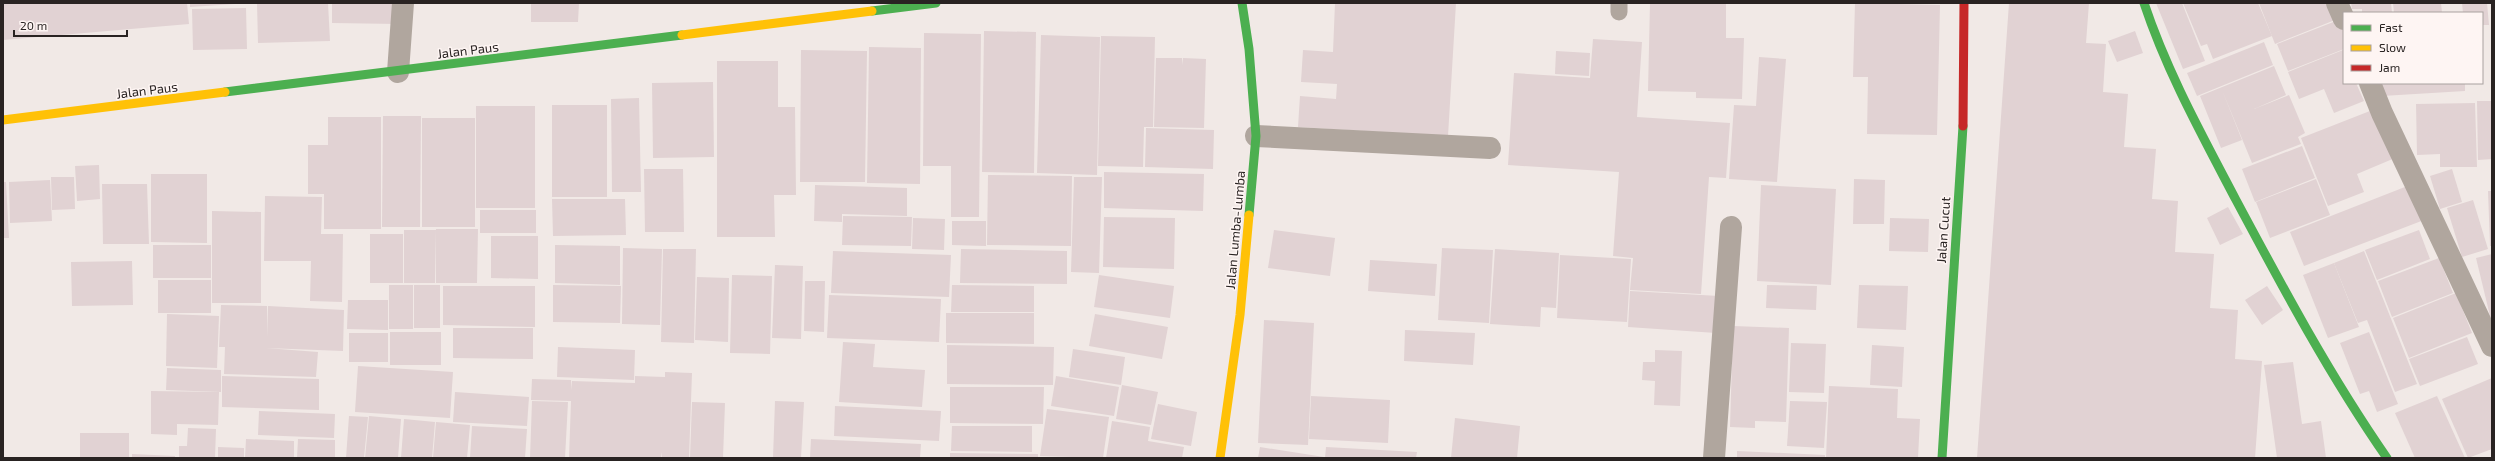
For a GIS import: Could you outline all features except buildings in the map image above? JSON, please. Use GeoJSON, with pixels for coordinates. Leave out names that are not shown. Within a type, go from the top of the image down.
{"type":"FeatureCollection","features":[{"type":"Feature","properties":{"kind":"street"},"geometry":{"type":"LineString","coordinates":[[398,72],[403,3]]}},
{"type":"Feature","properties":{"kind":"street","name":"Jalan Paus"},"geometry":{"type":"LineString","coordinates":[[3,120],[398,72],[936,3]]}},
{"type":"Feature","properties":{"kind":"street","name":"Jalan Lumba-Lumba"},"geometry":{"type":"LineString","coordinates":[[1220,458],[1240,315],[1256,136],[1249,49],[1242,3]]}},
{"type":"Feature","properties":{"kind":"street","name":"Jalan Cucut"},"geometry":{"type":"LineString","coordinates":[[1942,458],[1964,107],[1964,3]]}},
{"type":"Feature","properties":{"kind":"street"},"geometry":{"type":"LineString","coordinates":[[2144,3],[2190,115],[2265,256],[2344,394],[2387,458]]}},
{"type":"Feature","properties":{"kind":"street"},"geometry":{"type":"LineString","coordinates":[[2338,3],[2343,16]]}},
{"type":"Feature","properties":{"kind":"street"},"geometry":{"type":"LineString","coordinates":[[2370,84],[2492,346]]}},
{"type":"Feature","properties":{"kind":"street"},"geometry":{"type":"LineString","coordinates":[[1256,136],[1490,148]]}},
{"type":"Feature","properties":{"kind":"street"},"geometry":{"type":"LineString","coordinates":[[1714,458],[1731,227]]}},
{"type":"Feature","properties":{"kind":"traffic: fast"},"geometry":{"type":"LineString","coordinates":[[872,11],[936,3]]}},
{"type":"Feature","properties":{"kind":"traffic: fast"},"geometry":{"type":"LineString","coordinates":[[1242,3],[1249,49],[1256,136],[1249,215]]}},
{"type":"Feature","properties":{"kind":"traffic: fast"},"geometry":{"type":"LineString","coordinates":[[2144,3],[2174,79],[2236,200],[2289,299],[2327,364],[2387,458]]}},
{"type":"Feature","properties":{"kind":"traffic: fast"},"geometry":{"type":"LineString","coordinates":[[225,92],[682,35]]}},
{"type":"Feature","properties":{"kind":"traffic: fast"},"geometry":{"type":"LineString","coordinates":[[1942,458],[1963,126]]}},
{"type":"Feature","properties":{"kind":"traffic: slow"},"geometry":{"type":"LineString","coordinates":[[682,35],[872,11]]}},
{"type":"Feature","properties":{"kind":"traffic: slow"},"geometry":{"type":"LineString","coordinates":[[3,120],[225,92]]}},
{"type":"Feature","properties":{"kind":"traffic: slow"},"geometry":{"type":"LineString","coordinates":[[1220,458],[1240,315],[1249,215]]}},
{"type":"Feature","properties":{"kind":"traffic: jam"},"geometry":{"type":"LineString","coordinates":[[1963,126],[1964,3]]}}]}
